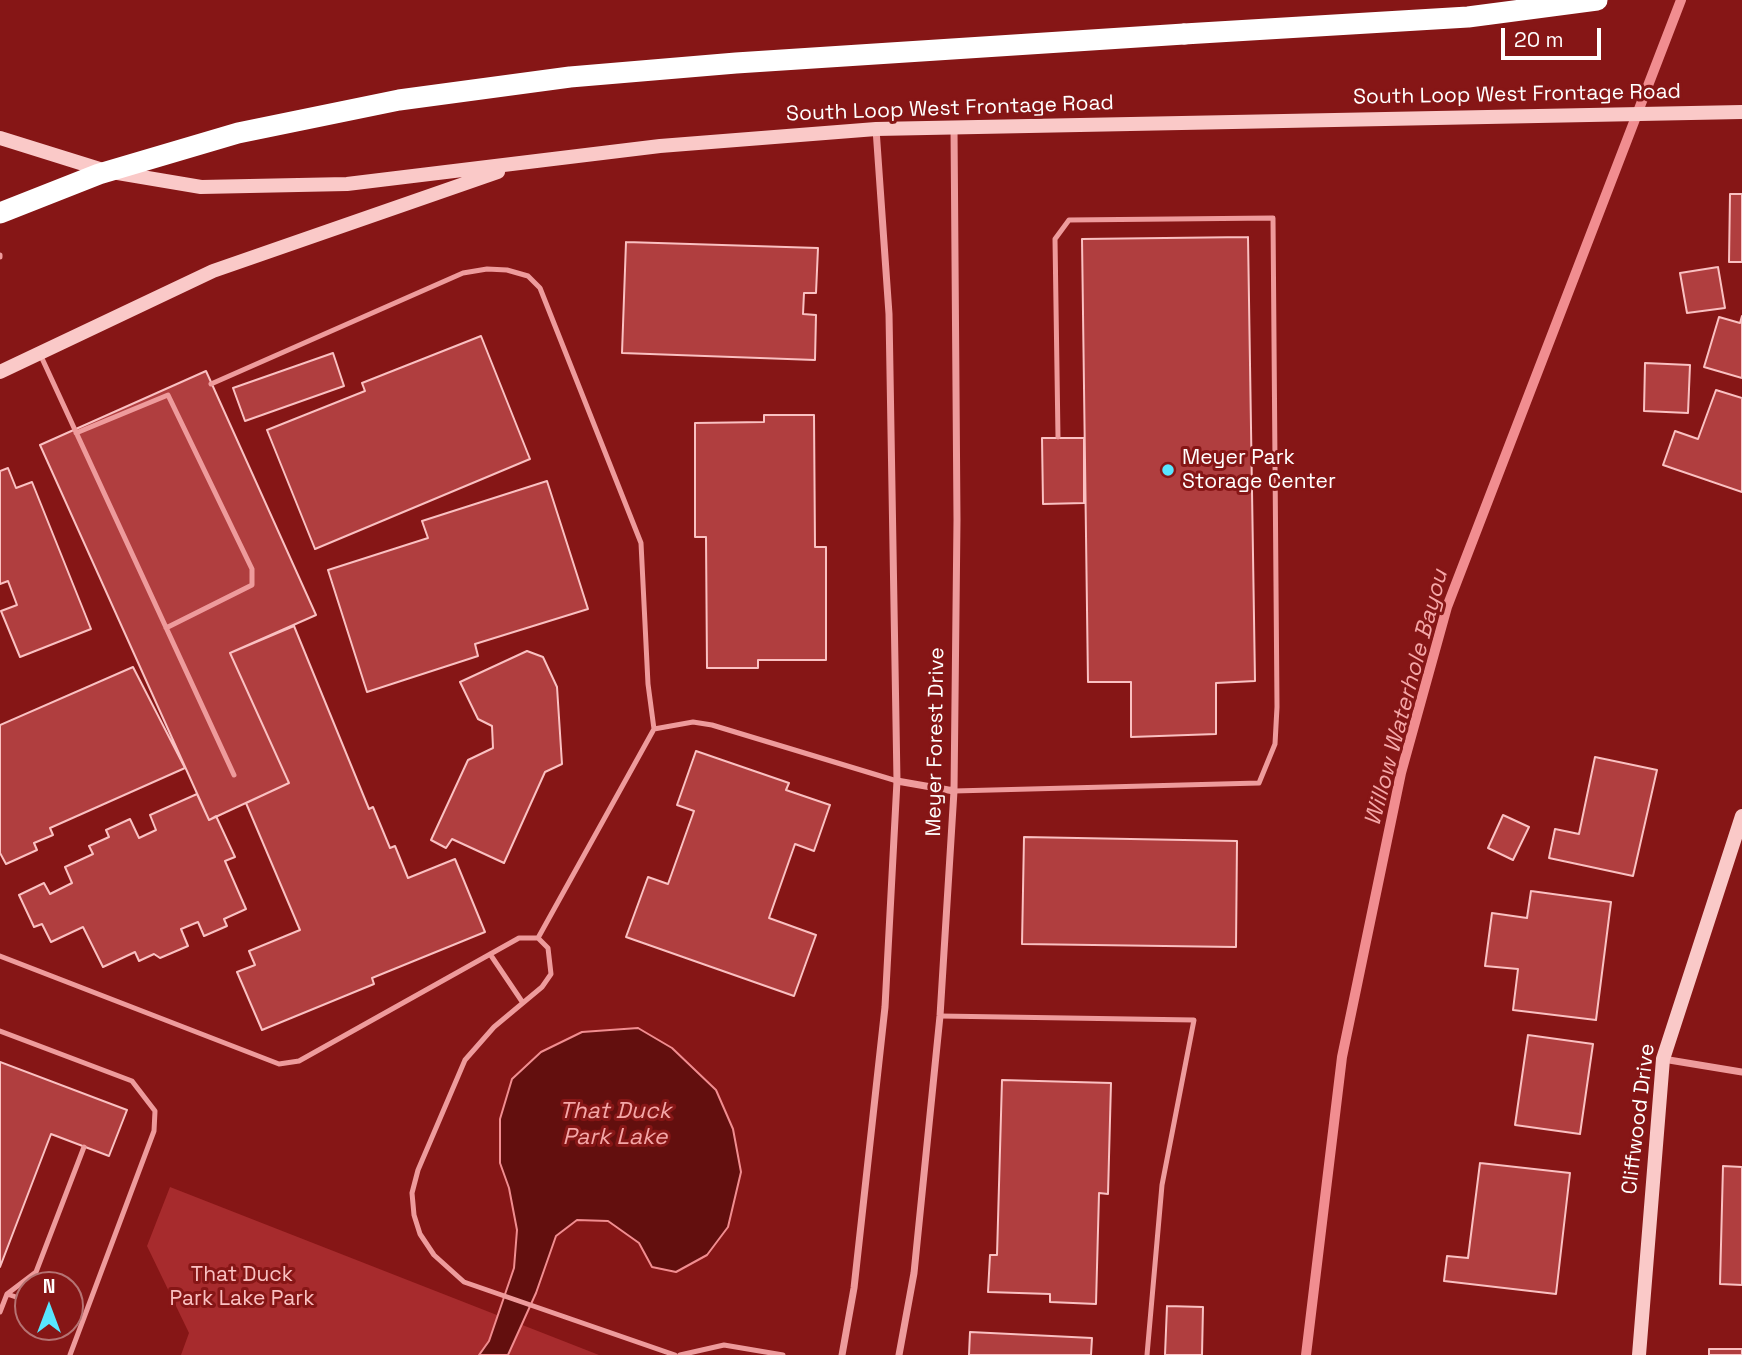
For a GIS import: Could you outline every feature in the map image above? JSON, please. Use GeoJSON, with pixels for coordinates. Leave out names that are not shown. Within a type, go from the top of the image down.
{"type":"FeatureCollection","features":[{"type":"Feature","properties":{"kind":"highway"},"geometry":{"type":"LineString","coordinates":[[0,212],[99,174],[238,133],[399,100],[570,77],[1468,17],[1597,0]]}},
{"type":"Feature","properties":{"kind":"main road","name":"South Loop West Frontage Road"},"geometry":{"type":"LineString","coordinates":[[0,138],[106,171],[201,187],[347,184],[660,146],[876,129],[1739,112]]}},
{"type":"Feature","properties":{"kind":"main road"},"geometry":{"type":"LineString","coordinates":[[0,372],[39,351],[214,271],[522,163]]}},
{"type":"Feature","properties":{"kind":"main road","name":"Cliffwood Drive"},"geometry":{"type":"LineString","coordinates":[[1639,1355],[1664,1059],[1742,816]]}},
{"type":"Feature","properties":{"kind":"street","name":"Meyer Forest Drive"},"geometry":{"type":"LineString","coordinates":[[899,1355],[914,1273],[940,1016],[954,791],[957,520],[954,127]]}},
{"type":"Feature","properties":{"kind":"street","name":"Meyer Forest Drive"},"geometry":{"type":"LineString","coordinates":[[842,1355],[854,1288],[886,1007],[897,781],[889,314],[876,129]]}},
{"type":"Feature","properties":{"kind":"street"},"geometry":{"type":"LineString","coordinates":[[897,781],[954,791]]}},
{"type":"Feature","properties":{"kind":"street"},"geometry":{"type":"LineString","coordinates":[[1664,1059],[1742,1072]]}},
{"type":"Feature","properties":{"kind":"lane"},"geometry":{"type":"LineString","coordinates":[[954,791],[1259,783],[1275,744],[1277,707],[1272,218],[1069,220],[1055,239],[1058,437]]}},
{"type":"Feature","properties":{"kind":"lane"},"geometry":{"type":"LineString","coordinates":[[211,384],[463,273],[487,269],[528,276],[540,288],[641,543],[648,684],[654,729],[538,938]]}},
{"type":"Feature","properties":{"kind":"lane"},"geometry":{"type":"LineString","coordinates":[[39,351],[234,775]]}},
{"type":"Feature","properties":{"kind":"lane"},"geometry":{"type":"LineString","coordinates":[[76,433],[168,395],[252,569],[252,585],[166,628]]}},
{"type":"Feature","properties":{"kind":"lane"},"geometry":{"type":"LineString","coordinates":[[654,729],[693,722],[712,725],[748,733],[858,772],[897,781]]}},
{"type":"Feature","properties":{"kind":"lane"},"geometry":{"type":"LineString","coordinates":[[0,956],[279,1064],[299,1061],[519,938],[538,938],[548,948],[551,974],[542,987],[495,1027],[465,1060],[418,1170],[412,1193],[414,1215],[420,1234],[434,1255],[464,1282],[548,1312],[677,1355],[724,1345],[783,1355]]}},
{"type":"Feature","properties":{"kind":"lane"},"geometry":{"type":"LineString","coordinates":[[490,954],[523,1003]]}},
{"type":"Feature","properties":{"kind":"lane"},"geometry":{"type":"LineString","coordinates":[[940,1016],[1194,1020],[1162,1185],[1147,1355]]}},
{"type":"Feature","properties":{"kind":"lane"},"geometry":{"type":"LineString","coordinates":[[0,1031],[132,1081],[155,1111],[154,1132],[84,1317]]}},
{"type":"Feature","properties":{"kind":"lane"},"geometry":{"type":"LineString","coordinates":[[0,1312],[7,1294],[36,1272],[84,1147]]}},
{"type":"Feature","properties":{"kind":"lane"},"geometry":{"type":"LineString","coordinates":[[7,1294],[14,1296]]}},
{"type":"Feature","properties":{"kind":"green space","name":"That Duck Park Lake Park"},"geometry":{"type":"Polygon","coordinates":[[[170,1187],[599,1355],[181,1355],[189,1333],[147,1246],[170,1187]]]}},
{"type":"Feature","properties":{"kind":"water","name":"That Duck Park Lake"},"geometry":{"type":"Polygon","coordinates":[[[638,1028],[672,1048],[716,1090],[733,1129],[741,1172],[728,1227],[707,1255],[676,1272],[652,1267],[639,1243],[608,1221],[577,1220],[556,1236],[536,1293],[508,1355],[479,1355],[489,1341],[514,1268],[517,1230],[509,1188],[500,1163],[500,1119],[512,1079],[541,1052],[582,1032],[638,1028]]]}},
{"type":"Feature","properties":{"kind":"building"},"geometry":{"type":"Polygon","coordinates":[[[1730,194],[1742,194],[1742,262],[1729,262],[1730,194]]]}},
{"type":"Feature","properties":{"kind":"building","name":"Meyer Park Storage Center"},"geometry":{"type":"Polygon","coordinates":[[[1248,237],[1255,681],[1216,683],[1216,734],[1131,737],[1131,682],[1088,682],[1082,239],[1248,237]]]}},
{"type":"Feature","properties":{"kind":"building"},"geometry":{"type":"Polygon","coordinates":[[[626,242],[818,248],[816,293],[804,293],[803,314],[816,315],[815,360],[622,353],[626,242]]]}},
{"type":"Feature","properties":{"kind":"building"},"geometry":{"type":"Polygon","coordinates":[[[1718,267],[1725,308],[1687,313],[1680,273],[1718,267]]]}},
{"type":"Feature","properties":{"kind":"building"},"geometry":{"type":"Polygon","coordinates":[[[1742,316],[1742,378],[1704,367],[1719,317],[1740,323],[1742,316]]]}},
{"type":"Feature","properties":{"kind":"building"},"geometry":{"type":"Polygon","coordinates":[[[481,336],[530,459],[315,549],[267,430],[365,391],[362,383],[481,336]]]}},
{"type":"Feature","properties":{"kind":"building"},"geometry":{"type":"Polygon","coordinates":[[[333,353],[344,386],[245,421],[233,388],[333,353]]]}},
{"type":"Feature","properties":{"kind":"building"},"geometry":{"type":"Polygon","coordinates":[[[1645,363],[1690,365],[1688,413],[1644,411],[1645,363]]]}},
{"type":"Feature","properties":{"kind":"building"},"geometry":{"type":"Polygon","coordinates":[[[206,371],[316,615],[230,653],[289,783],[209,820],[40,445],[206,371]]]}},
{"type":"Feature","properties":{"kind":"building"},"geometry":{"type":"Polygon","coordinates":[[[1716,390],[1742,398],[1742,492],[1663,465],[1675,431],[1698,439],[1716,390]]]}},
{"type":"Feature","properties":{"kind":"building"},"geometry":{"type":"Polygon","coordinates":[[[764,415],[814,415],[815,547],[826,547],[826,660],[758,660],[758,668],[707,668],[706,537],[695,537],[695,423],[764,422],[764,415]]]}},
{"type":"Feature","properties":{"kind":"building"},"geometry":{"type":"Polygon","coordinates":[[[1042,438],[1084,438],[1084,503],[1043,504],[1042,438]]]}},
{"type":"Feature","properties":{"kind":"building"},"geometry":{"type":"Polygon","coordinates":[[[8,468],[16,488],[32,482],[91,629],[20,657],[1,611],[17,605],[8,581],[0,584],[0,471],[8,468]]]}},
{"type":"Feature","properties":{"kind":"building"},"geometry":{"type":"Polygon","coordinates":[[[547,481],[588,609],[475,644],[478,656],[367,692],[328,570],[428,538],[422,521],[547,481]]]}},
{"type":"Feature","properties":{"kind":"building"},"geometry":{"type":"Polygon","coordinates":[[[294,626],[369,809],[373,807],[390,848],[395,846],[408,878],[455,859],[485,932],[372,978],[374,984],[262,1030],[237,972],[255,965],[249,951],[300,930],[246,803],[289,783],[230,653],[294,626]]]}},
{"type":"Feature","properties":{"kind":"building"},"geometry":{"type":"Polygon","coordinates":[[[527,651],[543,657],[557,687],[562,764],[545,772],[504,863],[452,839],[446,848],[431,840],[468,760],[493,748],[492,726],[478,719],[460,682],[527,651]]]}},
{"type":"Feature","properties":{"kind":"building"},"geometry":{"type":"Polygon","coordinates":[[[133,667],[185,768],[50,828],[53,835],[34,843],[37,850],[6,864],[0,853],[0,725],[133,667]]]}},
{"type":"Feature","properties":{"kind":"building"},"geometry":{"type":"Polygon","coordinates":[[[696,751],[789,783],[786,790],[830,805],[814,851],[795,844],[769,918],[816,935],[794,996],[626,937],[648,877],[668,884],[694,811],[677,805],[696,751]]]}},
{"type":"Feature","properties":{"kind":"building"},"geometry":{"type":"Polygon","coordinates":[[[1595,757],[1657,770],[1633,876],[1549,858],[1555,829],[1579,834],[1595,757]]]}},
{"type":"Feature","properties":{"kind":"building"},"geometry":{"type":"Polygon","coordinates":[[[197,794],[209,820],[216,816],[235,857],[225,861],[246,909],[224,919],[227,926],[204,936],[198,922],[181,929],[188,946],[160,958],[154,954],[139,961],[135,952],[103,967],[83,927],[51,942],[42,924],[34,927],[19,895],[44,883],[50,894],[72,883],[65,867],[93,854],[89,846],[109,837],[106,830],[130,819],[139,838],[156,830],[150,815],[197,794]]]}},
{"type":"Feature","properties":{"kind":"building"},"geometry":{"type":"Polygon","coordinates":[[[1503,815],[1529,827],[1513,860],[1488,848],[1503,815]]]}},
{"type":"Feature","properties":{"kind":"building"},"geometry":{"type":"Polygon","coordinates":[[[1024,837],[1237,841],[1236,947],[1022,944],[1024,837]]]}},
{"type":"Feature","properties":{"kind":"building"},"geometry":{"type":"Polygon","coordinates":[[[1531,891],[1611,902],[1596,1020],[1513,1010],[1518,969],[1485,966],[1492,913],[1527,918],[1531,891]]]}},
{"type":"Feature","properties":{"kind":"building"},"geometry":{"type":"Polygon","coordinates":[[[1528,1035],[1593,1044],[1580,1134],[1515,1125],[1528,1035]]]}},
{"type":"Feature","properties":{"kind":"building"},"geometry":{"type":"Polygon","coordinates":[[[0,1062],[127,1110],[109,1156],[51,1134],[0,1267],[0,1062]]]}},
{"type":"Feature","properties":{"kind":"building"},"geometry":{"type":"Polygon","coordinates":[[[1002,1080],[1111,1083],[1108,1194],[1099,1193],[1096,1304],[1050,1302],[1050,1294],[988,1292],[990,1255],[997,1255],[1002,1080]]]}},
{"type":"Feature","properties":{"kind":"building"},"geometry":{"type":"Polygon","coordinates":[[[1480,1163],[1570,1173],[1556,1294],[1444,1281],[1447,1256],[1468,1258],[1480,1163]]]}},
{"type":"Feature","properties":{"kind":"building"},"geometry":{"type":"Polygon","coordinates":[[[1723,1166],[1742,1167],[1742,1285],[1720,1284],[1723,1166]]]}},
{"type":"Feature","properties":{"kind":"building"},"geometry":{"type":"Polygon","coordinates":[[[1167,1306],[1203,1307],[1202,1355],[1165,1355],[1167,1306]]]}},
{"type":"Feature","properties":{"kind":"building"},"geometry":{"type":"Polygon","coordinates":[[[970,1332],[1092,1338],[1091,1355],[969,1355],[970,1332]]]}},
{"type":"Feature","properties":{"kind":"building"},"geometry":{"type":"Polygon","coordinates":[[[1709,1349],[1742,1349],[1742,1355],[1709,1355],[1709,1349]]]}},
{"type":"Feature","properties":{"kind":"waterway","name":"Willow Waterhole Bayou"},"geometry":{"type":"LineString","coordinates":[[1306,1355],[1342,1057],[1401,773],[1447,607],[1681,0]]}},
{"type":"Feature","properties":{"kind":"place","name":"Meyer Park Storage Center"},"geometry":{"type":"Point","coordinates":[1168,470]}}]}
